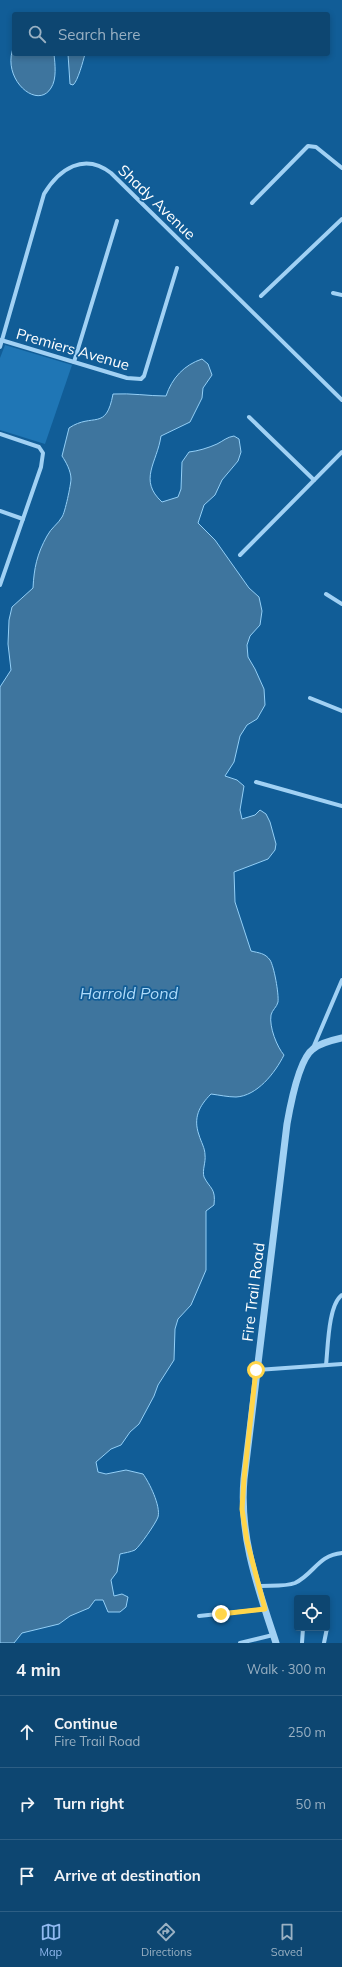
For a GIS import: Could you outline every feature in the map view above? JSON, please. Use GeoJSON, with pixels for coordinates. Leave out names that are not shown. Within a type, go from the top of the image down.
{"type":"FeatureCollection","features":[{"type":"Feature","properties":{"kind":"street"},"geometry":{"type":"LineString","coordinates":[[252,203],[308,146],[316,146],[342,168]]}},
{"type":"Feature","properties":{"kind":"street","name":"Shady Avenue"},"geometry":{"type":"LineString","coordinates":[[0,347],[44,194],[52,181],[59,174],[68,168],[89,164],[104,168],[111,173],[342,400]]}},
{"type":"Feature","properties":{"kind":"street"},"geometry":{"type":"LineString","coordinates":[[261,296],[342,219]]}},
{"type":"Feature","properties":{"kind":"street"},"geometry":{"type":"LineString","coordinates":[[74,362],[117,221]]}},
{"type":"Feature","properties":{"kind":"street","name":"Premiers Avenue"},"geometry":{"type":"LineString","coordinates":[[1,340],[127,378],[135,380],[143,378],[177,268]]}},
{"type":"Feature","properties":{"kind":"street"},"geometry":{"type":"LineString","coordinates":[[333,293],[342,295]]}},
{"type":"Feature","properties":{"kind":"street"},"geometry":{"type":"LineString","coordinates":[[249,418],[314,480]]}},
{"type":"Feature","properties":{"kind":"street"},"geometry":{"type":"LineString","coordinates":[[0,434],[39,447],[43,453],[41,467],[0,585]]}},
{"type":"Feature","properties":{"kind":"street"},"geometry":{"type":"LineString","coordinates":[[240,555],[342,452]]}},
{"type":"Feature","properties":{"kind":"street"},"geometry":{"type":"LineString","coordinates":[[0,511],[23,519]]}},
{"type":"Feature","properties":{"kind":"street"},"geometry":{"type":"LineString","coordinates":[[326,594],[342,604]]}},
{"type":"Feature","properties":{"kind":"street"},"geometry":{"type":"LineString","coordinates":[[310,698],[342,711]]}},
{"type":"Feature","properties":{"kind":"street"},"geometry":{"type":"LineString","coordinates":[[256,782],[342,806]]}},
{"type":"Feature","properties":{"kind":"street"},"geometry":{"type":"LineString","coordinates":[[313,1049],[342,980]]}},
{"type":"Feature","properties":{"kind":"street"},"geometry":{"type":"LineString","coordinates":[[313,1049],[342,1038]]}},
{"type":"Feature","properties":{"kind":"street","name":"Fire Trail Road"},"geometry":{"type":"LineString","coordinates":[[276,1643],[258,1586],[246,1536],[242,1509],[256,1370],[287,1124],[292,1096],[305,1060],[313,1049]]}},
{"type":"Feature","properties":{"kind":"street"},"geometry":{"type":"LineString","coordinates":[[326,1365],[333,1313],[337,1298],[342,1294]]}},
{"type":"Feature","properties":{"kind":"street"},"geometry":{"type":"LineString","coordinates":[[256,1370],[342,1364]]}},
{"type":"Feature","properties":{"kind":"street"},"geometry":{"type":"LineString","coordinates":[[258,1586],[297,1582],[323,1559],[333,1554],[342,1553]]}},
{"type":"Feature","properties":{"kind":"street"},"geometry":{"type":"LineString","coordinates":[[199,1616],[265,1609]]}},
{"type":"Feature","properties":{"kind":"street"},"geometry":{"type":"LineString","coordinates":[[302,1643],[303,1631]]}},
{"type":"Feature","properties":{"kind":"street"},"geometry":{"type":"LineString","coordinates":[[324,1643],[326,1631]]}},
{"type":"Feature","properties":{"kind":"street"},"geometry":{"type":"LineString","coordinates":[[240,1643],[273,1635]]}},
{"type":"Feature","properties":{"kind":"shaded area"},"geometry":{"type":"Polygon","coordinates":[[[5,345],[72,365],[45,444],[0,430],[0,358],[5,345]]]}},
{"type":"Feature","properties":{"kind":"water"},"geometry":{"type":"Polygon","coordinates":[[[12,54],[12,56],[54,56],[55,71],[51,88],[45,94],[37,96],[22,88],[12,69],[11,58],[12,54]]]}},
{"type":"Feature","properties":{"kind":"water"},"geometry":{"type":"Polygon","coordinates":[[[68,56],[84,56],[75,83],[73,85],[70,84],[68,56]]]}},
{"type":"Feature","properties":{"kind":"water","name":"Harrold Pond"},"geometry":{"type":"Polygon","coordinates":[[[202,359],[208,364],[212,375],[203,388],[202,398],[190,422],[161,436],[150,479],[151,486],[155,494],[162,502],[178,497],[181,489],[182,462],[189,452],[210,447],[234,436],[239,439],[241,452],[238,461],[222,480],[215,495],[204,505],[198,523],[215,540],[249,588],[259,597],[262,611],[260,625],[250,636],[247,645],[248,657],[264,689],[265,705],[257,719],[247,725],[240,736],[234,762],[225,776],[237,780],[244,786],[240,810],[242,819],[255,815],[260,810],[266,814],[270,822],[276,844],[275,850],[268,859],[234,872],[235,902],[251,951],[266,956],[270,960],[273,968],[278,1002],[271,1015],[271,1025],[276,1042],[284,1055],[270,1076],[251,1093],[236,1097],[211,1094],[200,1108],[197,1118],[197,1129],[205,1152],[204,1177],[214,1195],[214,1205],[206,1211],[206,1270],[191,1305],[178,1319],[175,1329],[174,1360],[158,1385],[154,1396],[139,1424],[130,1432],[121,1445],[111,1449],[96,1462],[98,1472],[106,1474],[126,1470],[143,1474],[151,1488],[158,1507],[158,1517],[140,1544],[135,1550],[120,1554],[117,1572],[111,1580],[114,1596],[122,1594],[128,1597],[126,1607],[120,1612],[108,1612],[103,1600],[95,1600],[89,1608],[70,1616],[59,1624],[22,1633],[14,1643],[0,1643],[0,687],[11,670],[8,644],[9,620],[12,607],[33,588],[38,555],[49,533],[65,510],[71,476],[67,464],[62,456],[69,428],[85,421],[102,417],[107,413],[113,394],[166,396],[175,378],[184,369],[202,359]]]}},
{"type":"Feature","properties":{"kind":"route"},"geometry":{"type":"LineString","coordinates":[[221,1614],[265,1609],[247,1541],[242,1509],[242,1494],[256,1370]]}}]}
